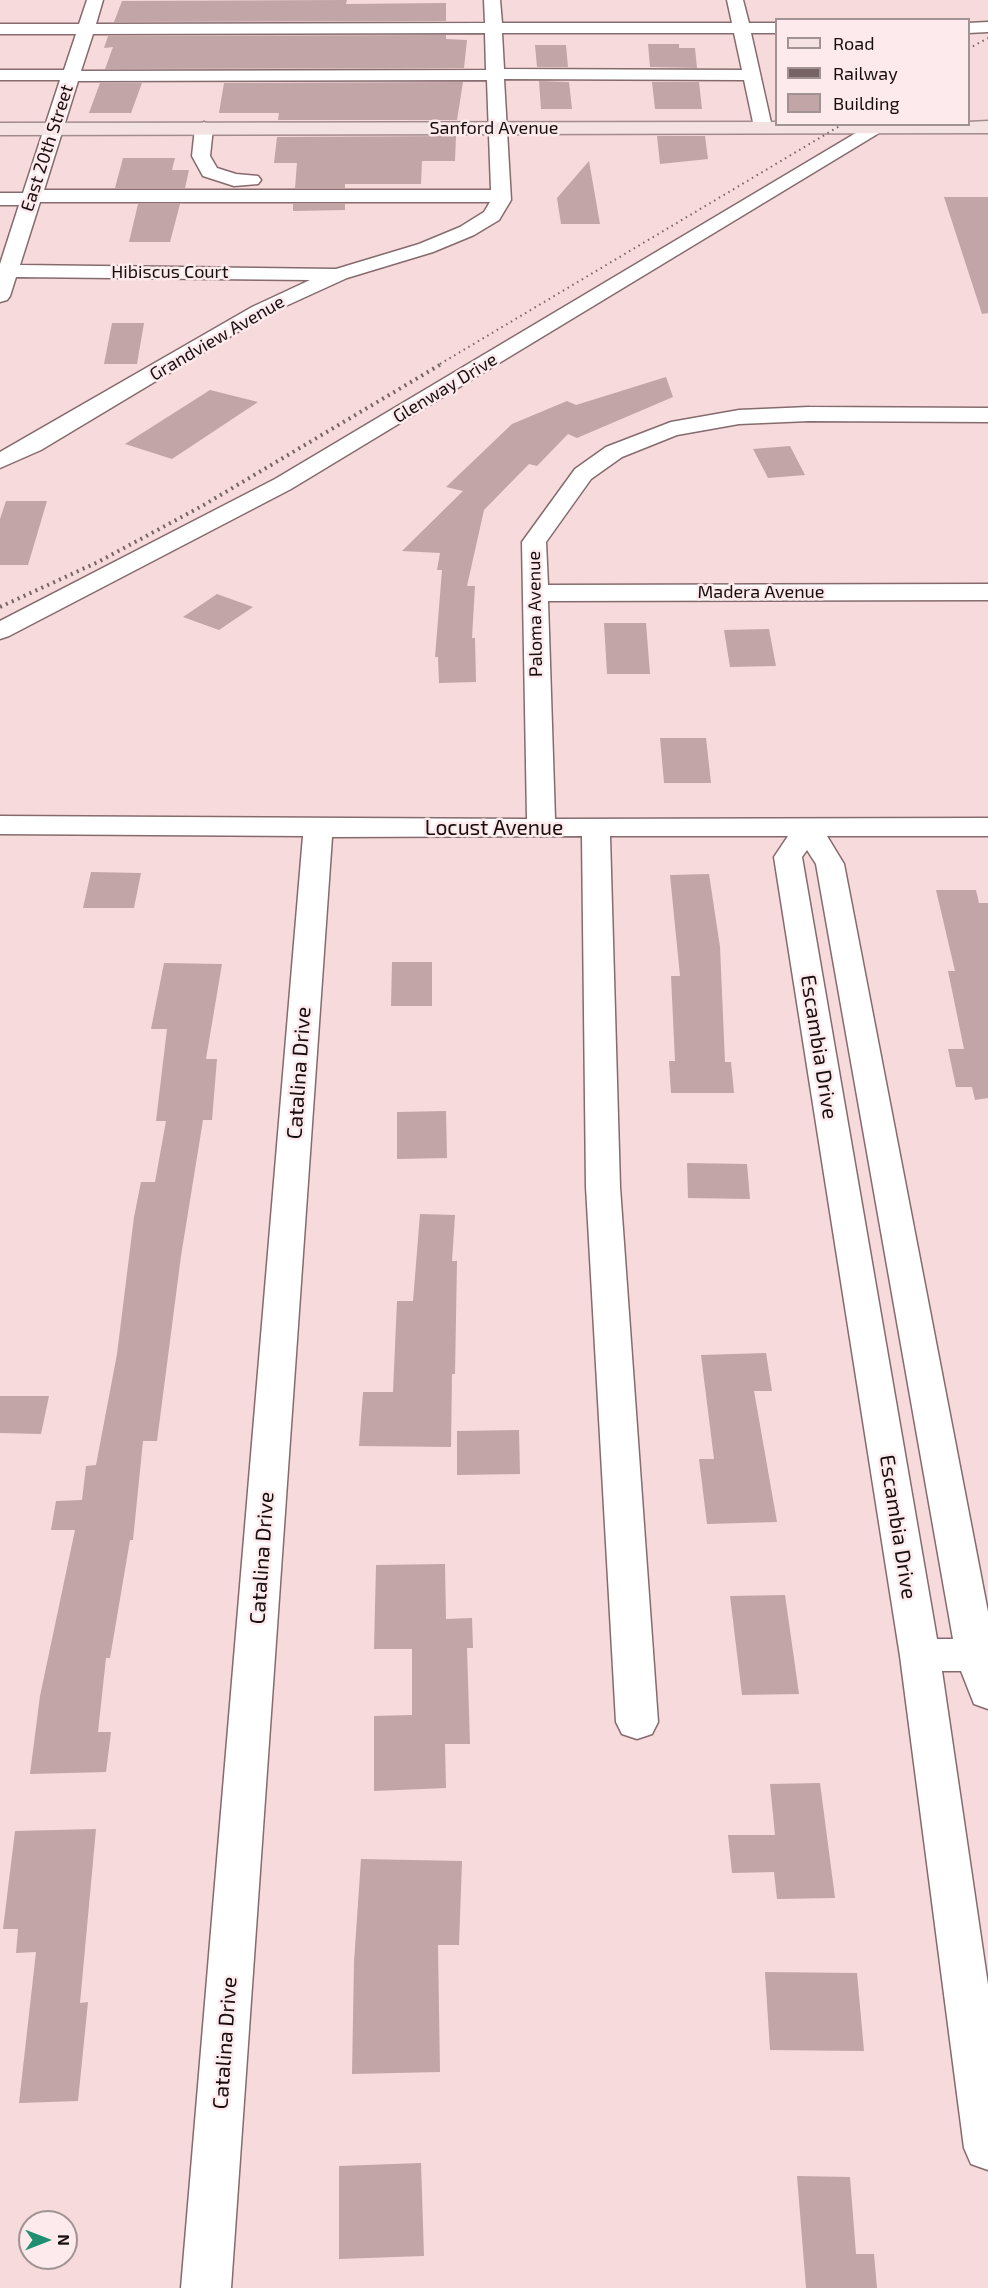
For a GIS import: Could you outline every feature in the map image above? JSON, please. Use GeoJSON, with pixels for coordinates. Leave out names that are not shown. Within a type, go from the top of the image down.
{"type":"FeatureCollection","features":[{"type":"Feature","properties":{"kind":"main road","name":"Sanford Avenue"},"geometry":{"type":"LineString","coordinates":[[0,129],[880,127],[986,129]]}},
{"type":"Feature","properties":{"kind":"street","name":"East 20th Street"},"geometry":{"type":"LineString","coordinates":[[0,294],[4,271],[31,198],[95,0]]}},
{"type":"Feature","properties":{"kind":"street"},"geometry":{"type":"LineString","coordinates":[[0,199],[501,196],[492,0]]}},
{"type":"Feature","properties":{"kind":"street"},"geometry":{"type":"LineString","coordinates":[[735,0],[763,128]]}},
{"type":"Feature","properties":{"kind":"street"},"geometry":{"type":"LineString","coordinates":[[970,28],[988,27]]}},
{"type":"Feature","properties":{"kind":"street"},"geometry":{"type":"LineString","coordinates":[[0,29],[775,28]]}},
{"type":"Feature","properties":{"kind":"street"},"geometry":{"type":"LineString","coordinates":[[0,75],[752,75]]}},
{"type":"Feature","properties":{"kind":"street","name":"Glenway Drive"},"geometry":{"type":"LineString","coordinates":[[0,631],[283,484],[880,127]]}},
{"type":"Feature","properties":{"kind":"street"},"geometry":{"type":"LineString","coordinates":[[204,129],[201,156],[210,172],[234,180],[251,180]]}},
{"type":"Feature","properties":{"kind":"street","name":"Grandview Avenue"},"geometry":{"type":"LineString","coordinates":[[0,461],[43,439],[259,311],[340,274],[426,248],[467,231],[492,216],[501,196]]}},
{"type":"Feature","properties":{"kind":"street","name":"Hibiscus Court"},"geometry":{"type":"LineString","coordinates":[[4,271],[340,274]]}},
{"type":"Feature","properties":{"kind":"street"},"geometry":{"type":"LineString","coordinates":[[0,294],[25,293]]}},
{"type":"Feature","properties":{"kind":"street","name":"Hibiscus Court"},"geometry":{"type":"LineString","coordinates":[[250,294],[297,294]]}},
{"type":"Feature","properties":{"kind":"street","name":"Paloma Avenue"},"geometry":{"type":"LineString","coordinates":[[541,827],[534,542],[583,474],[614,452],[671,429],[751,416],[988,415]]}},
{"type":"Feature","properties":{"kind":"street","name":"Madera Avenue"},"geometry":{"type":"LineString","coordinates":[[534,592],[988,592]]}},
{"type":"Feature","properties":{"kind":"street","name":"Locust Avenue"},"geometry":{"type":"LineString","coordinates":[[0,825],[318,828],[988,827]]}},
{"type":"Feature","properties":{"kind":"street"},"geometry":{"type":"LineString","coordinates":[[596,827],[603,1187],[637,1722]]}},
{"type":"Feature","properties":{"kind":"street","name":"Catalina Drive"},"geometry":{"type":"LineString","coordinates":[[206,2288],[318,828]]}},
{"type":"Feature","properties":{"kind":"street","name":"Escambia Drive"},"geometry":{"type":"LineString","coordinates":[[988,1692],[976,1654],[830,864],[808,828],[788,857],[920,1656],[988,2148]]}},
{"type":"Feature","properties":{"kind":"street"},"geometry":{"type":"LineString","coordinates":[[920,1656],[976,1654]]}},
{"type":"Feature","properties":{"kind":"building"},"geometry":{"type":"Polygon","coordinates":[[[347,0],[346,4],[446,3],[446,21],[114,22],[122,1],[347,0]]]}},
{"type":"Feature","properties":{"kind":"building"},"geometry":{"type":"Polygon","coordinates":[[[446,35],[446,39],[467,40],[464,68],[105,69],[113,47],[104,48],[108,36],[446,35]]]}},
{"type":"Feature","properties":{"kind":"building"},"geometry":{"type":"Polygon","coordinates":[[[648,44],[679,44],[679,48],[695,48],[697,68],[650,67],[648,44]]]}},
{"type":"Feature","properties":{"kind":"building"},"geometry":{"type":"Polygon","coordinates":[[[535,45],[566,45],[568,67],[537,67],[535,45]]]}},
{"type":"Feature","properties":{"kind":"building"},"geometry":{"type":"Polygon","coordinates":[[[539,81],[569,82],[572,109],[541,109],[539,81]]]}},
{"type":"Feature","properties":{"kind":"building"},"geometry":{"type":"Polygon","coordinates":[[[463,82],[457,120],[278,120],[279,113],[219,113],[224,83],[463,82]]]}},
{"type":"Feature","properties":{"kind":"building"},"geometry":{"type":"Polygon","coordinates":[[[652,82],[699,82],[702,109],[655,109],[652,82]]]}},
{"type":"Feature","properties":{"kind":"building"},"geometry":{"type":"Polygon","coordinates":[[[100,83],[142,83],[131,113],[89,113],[100,83]]]}},
{"type":"Feature","properties":{"kind":"building"},"geometry":{"type":"Polygon","coordinates":[[[456,136],[455,161],[422,161],[421,184],[345,184],[345,188],[295,188],[297,163],[274,163],[277,137],[456,136]]]}},
{"type":"Feature","properties":{"kind":"building"},"geometry":{"type":"Polygon","coordinates":[[[657,136],[705,136],[708,159],[660,164],[657,136]]]}},
{"type":"Feature","properties":{"kind":"building"},"geometry":{"type":"Polygon","coordinates":[[[123,158],[175,158],[172,170],[189,170],[185,188],[115,188],[123,158]]]}},
{"type":"Feature","properties":{"kind":"building"},"geometry":{"type":"Polygon","coordinates":[[[589,161],[600,224],[561,224],[557,198],[589,161]]]}},
{"type":"Feature","properties":{"kind":"building"},"geometry":{"type":"Polygon","coordinates":[[[944,197],[988,197],[988,313],[982,314],[944,197]]]}},
{"type":"Feature","properties":{"kind":"building"},"geometry":{"type":"Polygon","coordinates":[[[138,204],[180,204],[170,242],[129,242],[138,204]]]}},
{"type":"Feature","properties":{"kind":"building"},"geometry":{"type":"Polygon","coordinates":[[[293,204],[345,204],[345,210],[293,211],[293,204]]]}},
{"type":"Feature","properties":{"kind":"building"},"geometry":{"type":"Polygon","coordinates":[[[112,323],[144,323],[137,364],[104,364],[112,323]]]}},
{"type":"Feature","properties":{"kind":"building"},"geometry":{"type":"Polygon","coordinates":[[[666,377],[673,397],[577,438],[568,434],[537,466],[529,464],[484,510],[467,586],[475,586],[472,638],[475,638],[476,682],[439,683],[438,657],[435,657],[442,570],[437,570],[440,553],[402,551],[463,491],[446,487],[512,424],[567,401],[576,405],[666,377]]]}},
{"type":"Feature","properties":{"kind":"building"},"geometry":{"type":"Polygon","coordinates":[[[210,390],[258,402],[172,459],[125,444],[210,390]]]}},
{"type":"Feature","properties":{"kind":"building"},"geometry":{"type":"Polygon","coordinates":[[[790,446],[805,475],[768,478],[753,449],[790,446]]]}},
{"type":"Feature","properties":{"kind":"building"},"geometry":{"type":"Polygon","coordinates":[[[6,501],[47,501],[28,565],[0,565],[0,519],[6,501]]]}},
{"type":"Feature","properties":{"kind":"building"},"geometry":{"type":"Polygon","coordinates":[[[217,594],[253,607],[219,630],[183,617],[217,594]]]}},
{"type":"Feature","properties":{"kind":"building"},"geometry":{"type":"Polygon","coordinates":[[[604,623],[646,623],[650,674],[607,674],[604,623]]]}},
{"type":"Feature","properties":{"kind":"building"},"geometry":{"type":"Polygon","coordinates":[[[769,629],[776,666],[730,667],[724,630],[769,629]]]}},
{"type":"Feature","properties":{"kind":"building"},"geometry":{"type":"Polygon","coordinates":[[[660,738],[706,738],[711,783],[664,783],[660,738]]]}},
{"type":"Feature","properties":{"kind":"building"},"geometry":{"type":"Polygon","coordinates":[[[91,872],[141,873],[134,908],[83,908],[91,872]]]}},
{"type":"Feature","properties":{"kind":"building"},"geometry":{"type":"Polygon","coordinates":[[[709,874],[720,947],[725,1062],[731,1062],[734,1093],[671,1093],[669,1061],[675,1061],[671,976],[680,976],[670,875],[709,874]]]}},
{"type":"Feature","properties":{"kind":"building"},"geometry":{"type":"Polygon","coordinates":[[[936,890],[976,890],[979,903],[988,903],[988,1098],[975,1100],[972,1087],[956,1087],[948,1049],[964,1049],[948,971],[955,971],[936,890]]]}},
{"type":"Feature","properties":{"kind":"building"},"geometry":{"type":"Polygon","coordinates":[[[392,962],[432,962],[432,1006],[391,1006],[392,962]]]}},
{"type":"Feature","properties":{"kind":"building"},"geometry":{"type":"Polygon","coordinates":[[[164,963],[222,964],[206,1059],[217,1059],[212,1120],[203,1120],[181,1256],[157,1441],[143,1441],[133,1540],[130,1540],[110,1658],[106,1658],[98,1732],[111,1732],[106,1772],[30,1774],[40,1696],[75,1530],[51,1530],[56,1501],[82,1500],[86,1466],[96,1465],[117,1354],[134,1217],[141,1182],[155,1182],[166,1121],[156,1121],[167,1029],[151,1029],[164,963]]]}},
{"type":"Feature","properties":{"kind":"building"},"geometry":{"type":"Polygon","coordinates":[[[446,1111],[447,1158],[397,1159],[397,1112],[446,1111]]]}},
{"type":"Feature","properties":{"kind":"building"},"geometry":{"type":"Polygon","coordinates":[[[687,1163],[747,1164],[750,1199],[688,1198],[687,1163]]]}},
{"type":"Feature","properties":{"kind":"building"},"geometry":{"type":"Polygon","coordinates":[[[420,1214],[455,1215],[452,1261],[457,1261],[451,1447],[359,1446],[363,1392],[393,1392],[397,1301],[413,1301],[420,1214]]]}},
{"type":"Feature","properties":{"kind":"building"},"geometry":{"type":"Polygon","coordinates":[[[766,1353],[772,1391],[754,1391],[777,1522],[707,1524],[699,1459],[714,1459],[701,1355],[766,1353]]]}},
{"type":"Feature","properties":{"kind":"building"},"geometry":{"type":"Polygon","coordinates":[[[0,1396],[49,1396],[41,1434],[0,1433],[0,1396]]]}},
{"type":"Feature","properties":{"kind":"building"},"geometry":{"type":"Polygon","coordinates":[[[519,1430],[520,1474],[457,1475],[457,1431],[519,1430]]]}},
{"type":"Feature","properties":{"kind":"building"},"geometry":{"type":"Polygon","coordinates":[[[445,1564],[446,1619],[472,1618],[473,1648],[467,1648],[470,1744],[445,1744],[446,1788],[374,1791],[374,1716],[412,1715],[412,1649],[374,1649],[376,1565],[445,1564]]]}},
{"type":"Feature","properties":{"kind":"building"},"geometry":{"type":"Polygon","coordinates":[[[785,1595],[799,1694],[742,1695],[730,1596],[785,1595]]]}},
{"type":"Feature","properties":{"kind":"building"},"geometry":{"type":"Polygon","coordinates":[[[820,1783],[835,1898],[777,1899],[774,1872],[732,1873],[728,1835],[775,1835],[770,1784],[820,1783]]]}},
{"type":"Feature","properties":{"kind":"building"},"geometry":{"type":"Polygon","coordinates":[[[96,1829],[80,2003],[88,2002],[78,2101],[19,2103],[36,1952],[16,1953],[18,1929],[3,1929],[15,1831],[96,1829]]]}},
{"type":"Feature","properties":{"kind":"building"},"geometry":{"type":"Polygon","coordinates":[[[361,1859],[462,1861],[459,1945],[438,1945],[440,2072],[352,2074],[354,1962],[361,1859]]]}},
{"type":"Feature","properties":{"kind":"building"},"geometry":{"type":"Polygon","coordinates":[[[765,1972],[857,1973],[864,2051],[770,2050],[765,1972]]]}},
{"type":"Feature","properties":{"kind":"building"},"geometry":{"type":"Polygon","coordinates":[[[421,2163],[424,2256],[339,2259],[339,2166],[421,2163]]]}},
{"type":"Feature","properties":{"kind":"building"},"geometry":{"type":"Polygon","coordinates":[[[797,2176],[850,2177],[856,2254],[874,2254],[877,2288],[806,2288],[797,2176]]]}},
{"type":"Feature","properties":{"kind":"railway"},"geometry":{"type":"LineString","coordinates":[[970,48],[988,38]]}},
{"type":"Feature","properties":{"kind":"railway"},"geometry":{"type":"LineString","coordinates":[[440,364],[840,126]]}},
{"type":"Feature","properties":{"kind":"railway"},"geometry":{"type":"LineString","coordinates":[[0,607],[98,562],[202,506],[443,363]]}}]}
